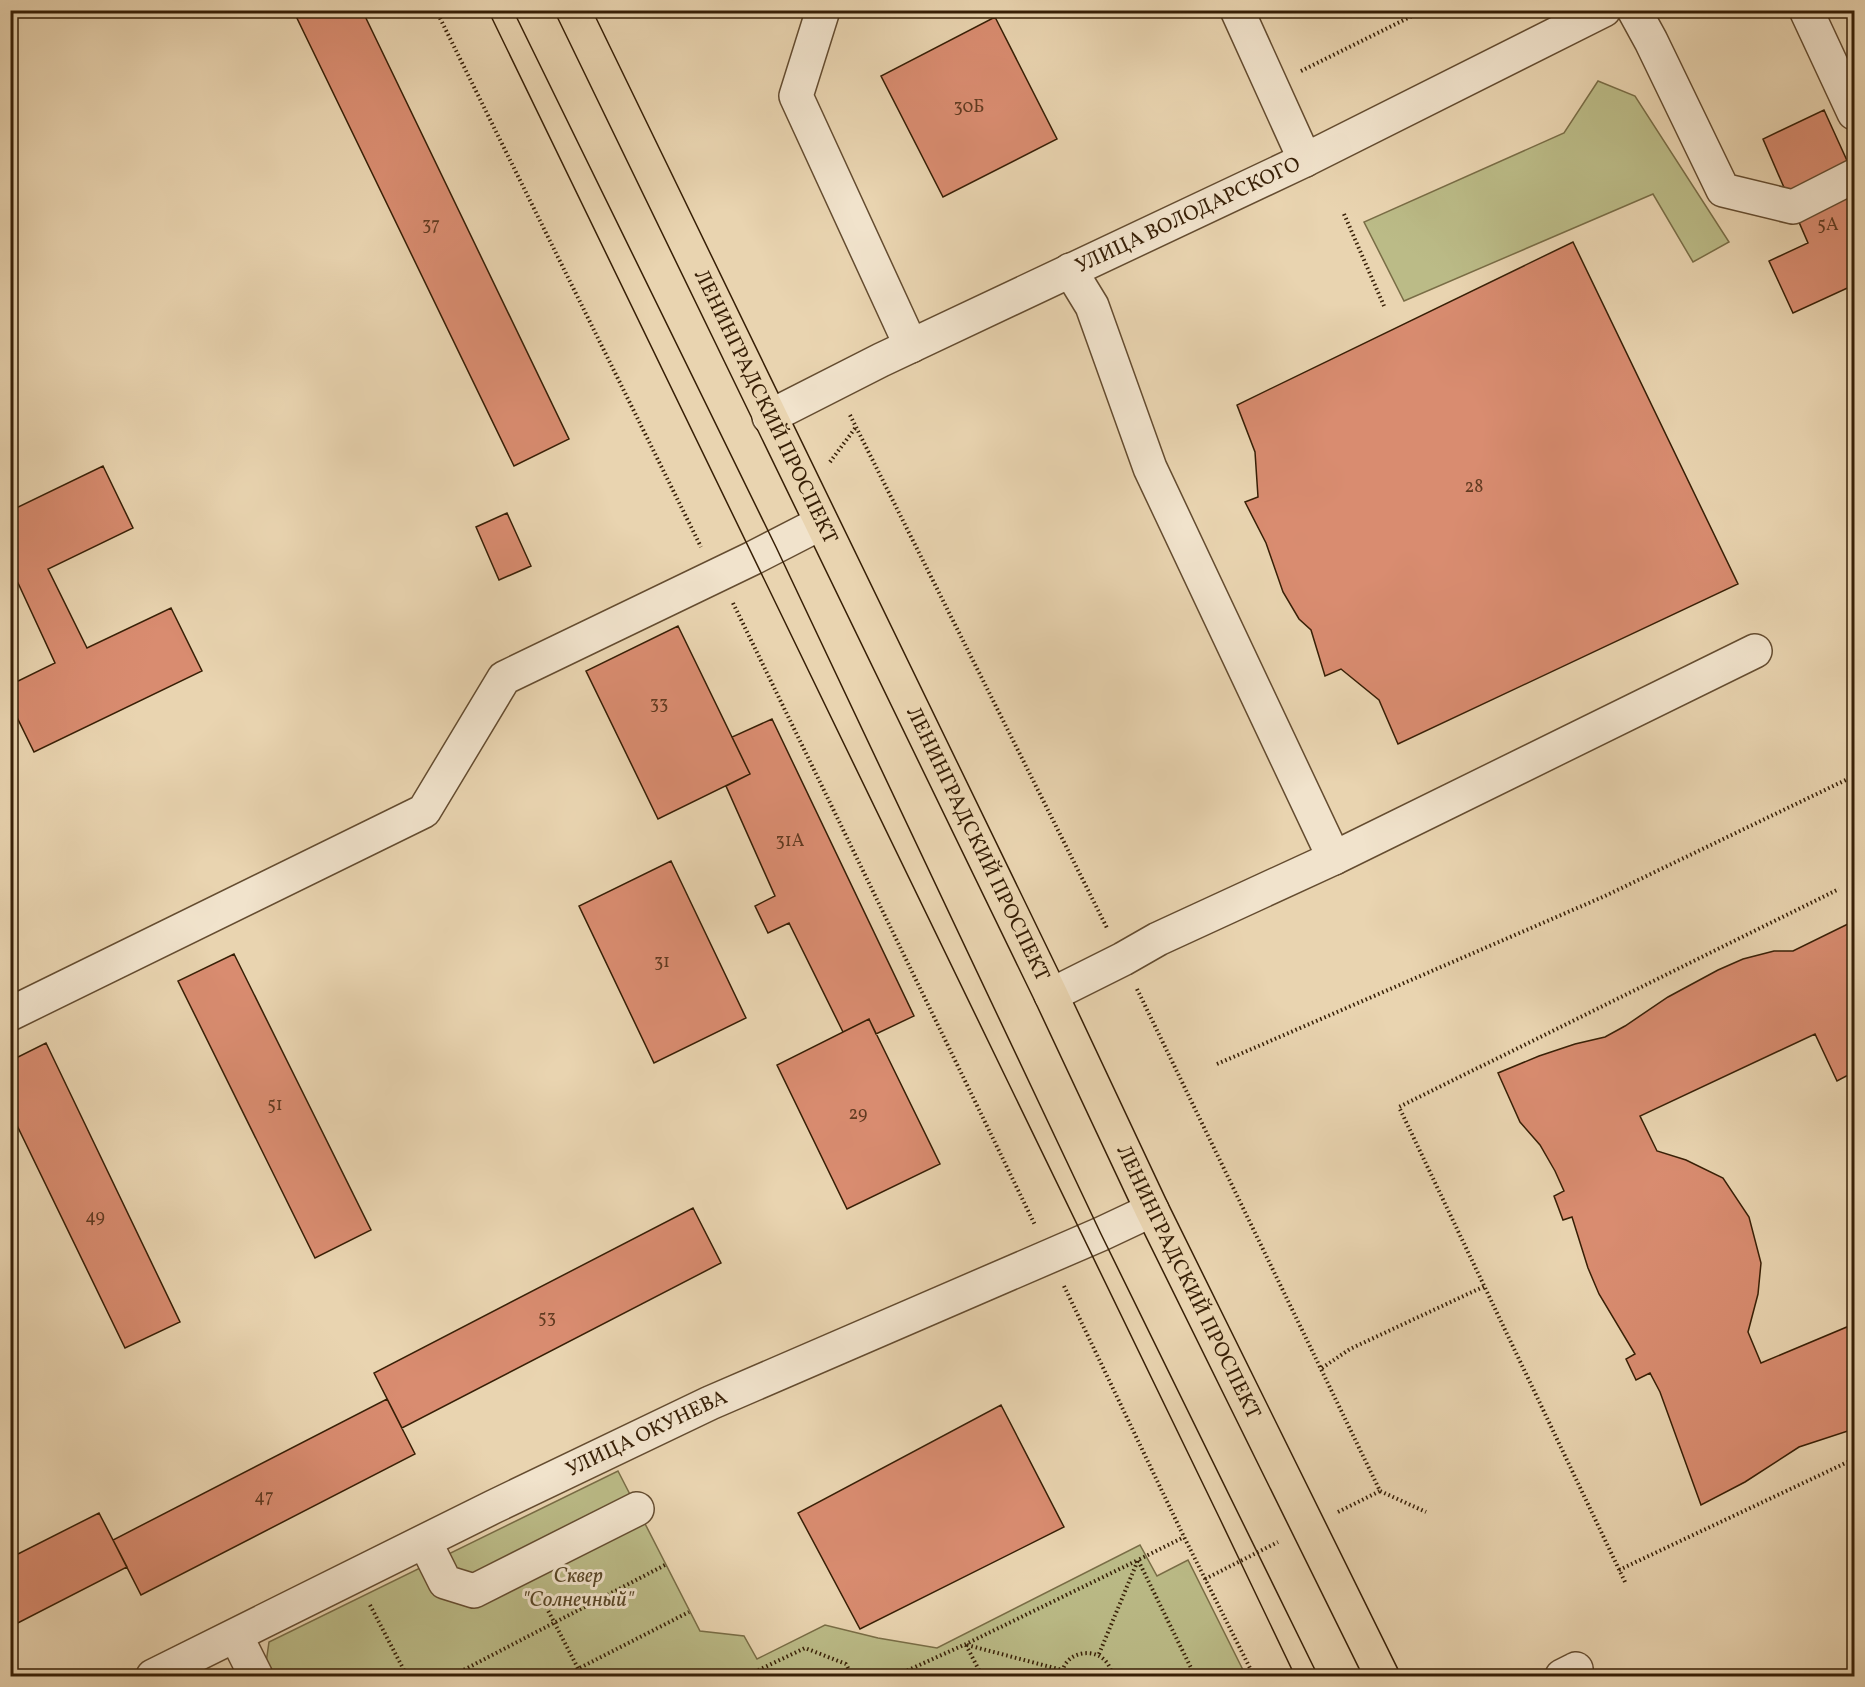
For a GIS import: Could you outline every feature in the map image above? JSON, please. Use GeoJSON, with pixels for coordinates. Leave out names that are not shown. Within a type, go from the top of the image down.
{"type":"FeatureCollection","features":[{"type":"Feature","properties":{"kind":"main road","name":"ЛЕНИНГРАДСКИЙ ПРОСПЕКТ"},"geometry":{"type":"LineString","coordinates":[[573,10],[1051,995],[1152,1210],[1382,1677]]}},
{"type":"Feature","properties":{"kind":"street"},"geometry":{"type":"LineString","coordinates":[[823,10],[796,96],[911,345]]}},
{"type":"Feature","properties":{"kind":"street"},"geometry":{"type":"LineString","coordinates":[[1237,10],[1305,160]]}},
{"type":"Feature","properties":{"kind":"street","name":"УЛИЦА ВОЛОДАРСКОГО"},"geometry":{"type":"LineString","coordinates":[[770,417],[911,345],[1305,160],[1604,10]]}},
{"type":"Feature","properties":{"kind":"street"},"geometry":{"type":"LineString","coordinates":[[1634,10],[1723,190],[1793,207],[1854,176]]}},
{"type":"Feature","properties":{"kind":"street"},"geometry":{"type":"LineString","coordinates":[[1806,10],[1854,113]]}},
{"type":"Feature","properties":{"kind":"street"},"geometry":{"type":"LineString","coordinates":[[1070,270],[1092,306],[1150,468],[1334,858]]}},
{"type":"Feature","properties":{"kind":"street"},"geometry":{"type":"LineString","coordinates":[[10,1014],[424,811],[504,678],[821,523]]}},
{"type":"Feature","properties":{"kind":"street"},"geometry":{"type":"LineString","coordinates":[[1051,995],[1158,939],[1334,858],[1755,651]]}},
{"type":"Feature","properties":{"kind":"street","name":"УЛИЦА ОКУНЕВА"},"geometry":{"type":"LineString","coordinates":[[153,1677],[710,1403],[1152,1210]]}},
{"type":"Feature","properties":{"kind":"street"},"geometry":{"type":"LineString","coordinates":[[425,1542],[445,1582],[474,1591],[637,1509]]}},
{"type":"Feature","properties":{"kind":"street"},"geometry":{"type":"LineString","coordinates":[[236,1636],[256,1677]]}},
{"type":"Feature","properties":{"kind":"path"},"geometry":{"type":"LineString","coordinates":[[435,10],[701,547],[719,574],[1184,1537],[1254,1677]]}},
{"type":"Feature","properties":{"kind":"path"},"geometry":{"type":"LineString","coordinates":[[1271,86],[1424,10]]}},
{"type":"Feature","properties":{"kind":"path"},"geometry":{"type":"LineString","coordinates":[[1344,214],[1384,306]]}},
{"type":"Feature","properties":{"kind":"path"},"geometry":{"type":"LineString","coordinates":[[1217,1064],[1605,896],[1854,776]]}},
{"type":"Feature","properties":{"kind":"path"},"geometry":{"type":"LineString","coordinates":[[1625,1582],[1399,1107],[1839,889]]}},
{"type":"Feature","properties":{"kind":"path"},"geometry":{"type":"LineString","coordinates":[[1322,1368],[1350,1349],[1485,1286]]}},
{"type":"Feature","properties":{"kind":"path"},"geometry":{"type":"LineString","coordinates":[[1619,1570],[1854,1459]]}},
{"type":"Feature","properties":{"kind":"path"},"geometry":{"type":"LineString","coordinates":[[895,1677],[1184,1537]]}},
{"type":"Feature","properties":{"kind":"path"},"geometry":{"type":"LineString","coordinates":[[1099,1654],[1138,1560]]}},
{"type":"Feature","properties":{"kind":"path"},"geometry":{"type":"LineString","coordinates":[[1138,1560],[1195,1677]]}},
{"type":"Feature","properties":{"kind":"path"},"geometry":{"type":"LineString","coordinates":[[452,1677],[665,1565]]}},
{"type":"Feature","properties":{"kind":"path"},"geometry":{"type":"LineString","coordinates":[[355,1577],[407,1677]]}},
{"type":"Feature","properties":{"kind":"path"},"geometry":{"type":"LineString","coordinates":[[564,1677],[689,1612]]}},
{"type":"Feature","properties":{"kind":"path"},"geometry":{"type":"LineString","coordinates":[[554,1623],[582,1677]]}},
{"type":"Feature","properties":{"kind":"path"},"geometry":{"type":"LineString","coordinates":[[966,1644],[1062,1670]]}},
{"type":"Feature","properties":{"kind":"path"},"geometry":{"type":"LineString","coordinates":[[966,1644],[982,1677]]}},
{"type":"Feature","properties":{"kind":"path"},"geometry":{"type":"LineString","coordinates":[[746,1677],[805,1648],[846,1664],[852,1677]]}},
{"type":"Feature","properties":{"kind":"path"},"geometry":{"type":"LineString","coordinates":[[1062,1677],[1062,1670],[1071,1658],[1086,1653],[1099,1654],[1108,1662],[1112,1677]]}},
{"type":"Feature","properties":{"kind":"green space"},"geometry":{"type":"Polygon","coordinates":[[[1598,81],[1635,96],[1729,242],[1693,262],[1653,194],[1404,301],[1364,222],[1564,133],[1598,81]]]}},
{"type":"Feature","properties":{"kind":"green space","name":"Сквер \"Солнечный\""},"geometry":{"type":"Polygon","coordinates":[[[618,1471],[700,1631],[744,1636],[757,1659],[825,1625],[878,1638],[937,1648],[1140,1545],[1157,1576],[1188,1560],[1246,1676],[268,1676],[265,1670],[269,1642],[618,1471]]]}},
{"type":"Feature","properties":{"kind":"building"},"geometry":{"type":"Polygon","coordinates":[[[293,10],[362,10],[569,439],[514,466],[293,10]]]}},
{"type":"Feature","properties":{"kind":"building"},"geometry":{"type":"Polygon","coordinates":[[[995,17],[1057,139],[943,197],[881,76],[995,17]]]}},
{"type":"Feature","properties":{"kind":"building"},"geometry":{"type":"Polygon","coordinates":[[[1824,110],[1854,176],[1854,285],[1793,313],[1769,261],[1808,243],[1763,139],[1824,110]]]}},
{"type":"Feature","properties":{"kind":"building"},"geometry":{"type":"Polygon","coordinates":[[[1573,242],[1738,584],[1398,744],[1379,700],[1341,669],[1325,676],[1311,630],[1299,619],[1283,592],[1266,543],[1245,502],[1258,497],[1255,452],[1237,405],[1573,242]]]}},
{"type":"Feature","properties":{"kind":"building"},"geometry":{"type":"Polygon","coordinates":[[[103,466],[133,528],[48,569],[87,648],[171,608],[202,671],[34,752],[10,703],[10,685],[55,663],[18,583],[10,587],[10,511],[103,466]]]}},
{"type":"Feature","properties":{"kind":"building"},"geometry":{"type":"Polygon","coordinates":[[[507,513],[531,566],[499,580],[476,527],[507,513]]]}},
{"type":"Feature","properties":{"kind":"building"},"geometry":{"type":"Polygon","coordinates":[[[678,626],[750,774],[658,819],[586,671],[678,626]]]}},
{"type":"Feature","properties":{"kind":"building"},"geometry":{"type":"Polygon","coordinates":[[[772,719],[914,1016],[876,1034],[869,1019],[843,1032],[789,923],[768,933],[755,906],[775,896],[726,786],[750,774],[732,737],[772,719]]]}},
{"type":"Feature","properties":{"kind":"building"},"geometry":{"type":"Polygon","coordinates":[[[671,861],[746,1018],[654,1063],[579,906],[671,861]]]}},
{"type":"Feature","properties":{"kind":"building"},"geometry":{"type":"Polygon","coordinates":[[[1854,921],[1854,1072],[1837,1081],[1815,1034],[1640,1116],[1657,1151],[1686,1160],[1723,1178],[1749,1217],[1761,1263],[1758,1294],[1748,1332],[1761,1363],[1854,1324],[1854,1429],[1799,1447],[1745,1482],[1701,1505],[1660,1392],[1650,1373],[1636,1380],[1626,1359],[1635,1354],[1599,1294],[1572,1217],[1563,1220],[1554,1196],[1564,1191],[1540,1145],[1520,1122],[1498,1073],[1539,1056],[1605,1037],[1668,997],[1718,970],[1743,959],[1774,951],[1793,951],[1854,921]]]}},
{"type":"Feature","properties":{"kind":"building"},"geometry":{"type":"Polygon","coordinates":[[[234,954],[371,1230],[315,1258],[178,981],[234,954]]]}},
{"type":"Feature","properties":{"kind":"building"},"geometry":{"type":"Polygon","coordinates":[[[869,1019],[940,1164],[847,1209],[777,1065],[869,1019]]]}},
{"type":"Feature","properties":{"kind":"building"},"geometry":{"type":"Polygon","coordinates":[[[46,1043],[180,1322],[125,1348],[10,1111],[10,1061],[46,1043]]]}},
{"type":"Feature","properties":{"kind":"building"},"geometry":{"type":"Polygon","coordinates":[[[693,1208],[721,1263],[402,1428],[374,1373],[693,1208]]]}},
{"type":"Feature","properties":{"kind":"building"},"geometry":{"type":"Polygon","coordinates":[[[387,1399],[415,1454],[141,1595],[113,1540],[387,1399]]]}},
{"type":"Feature","properties":{"kind":"building"},"geometry":{"type":"Polygon","coordinates":[[[1001,1405],[1064,1527],[860,1629],[798,1513],[1001,1405]]]}},
{"type":"Feature","properties":{"kind":"building"},"geometry":{"type":"Polygon","coordinates":[[[99,1513],[127,1567],[10,1627],[10,1558],[99,1513]]]}},
{"type":"Feature","properties":{"kind":"tram line"},"geometry":{"type":"LineString","coordinates":[[488,10],[1295,1676]]}},
{"type":"Feature","properties":{"kind":"tram line"},"geometry":{"type":"LineString","coordinates":[[513,10],[776,547],[1101,1234],[1318,1676]]}}]}
